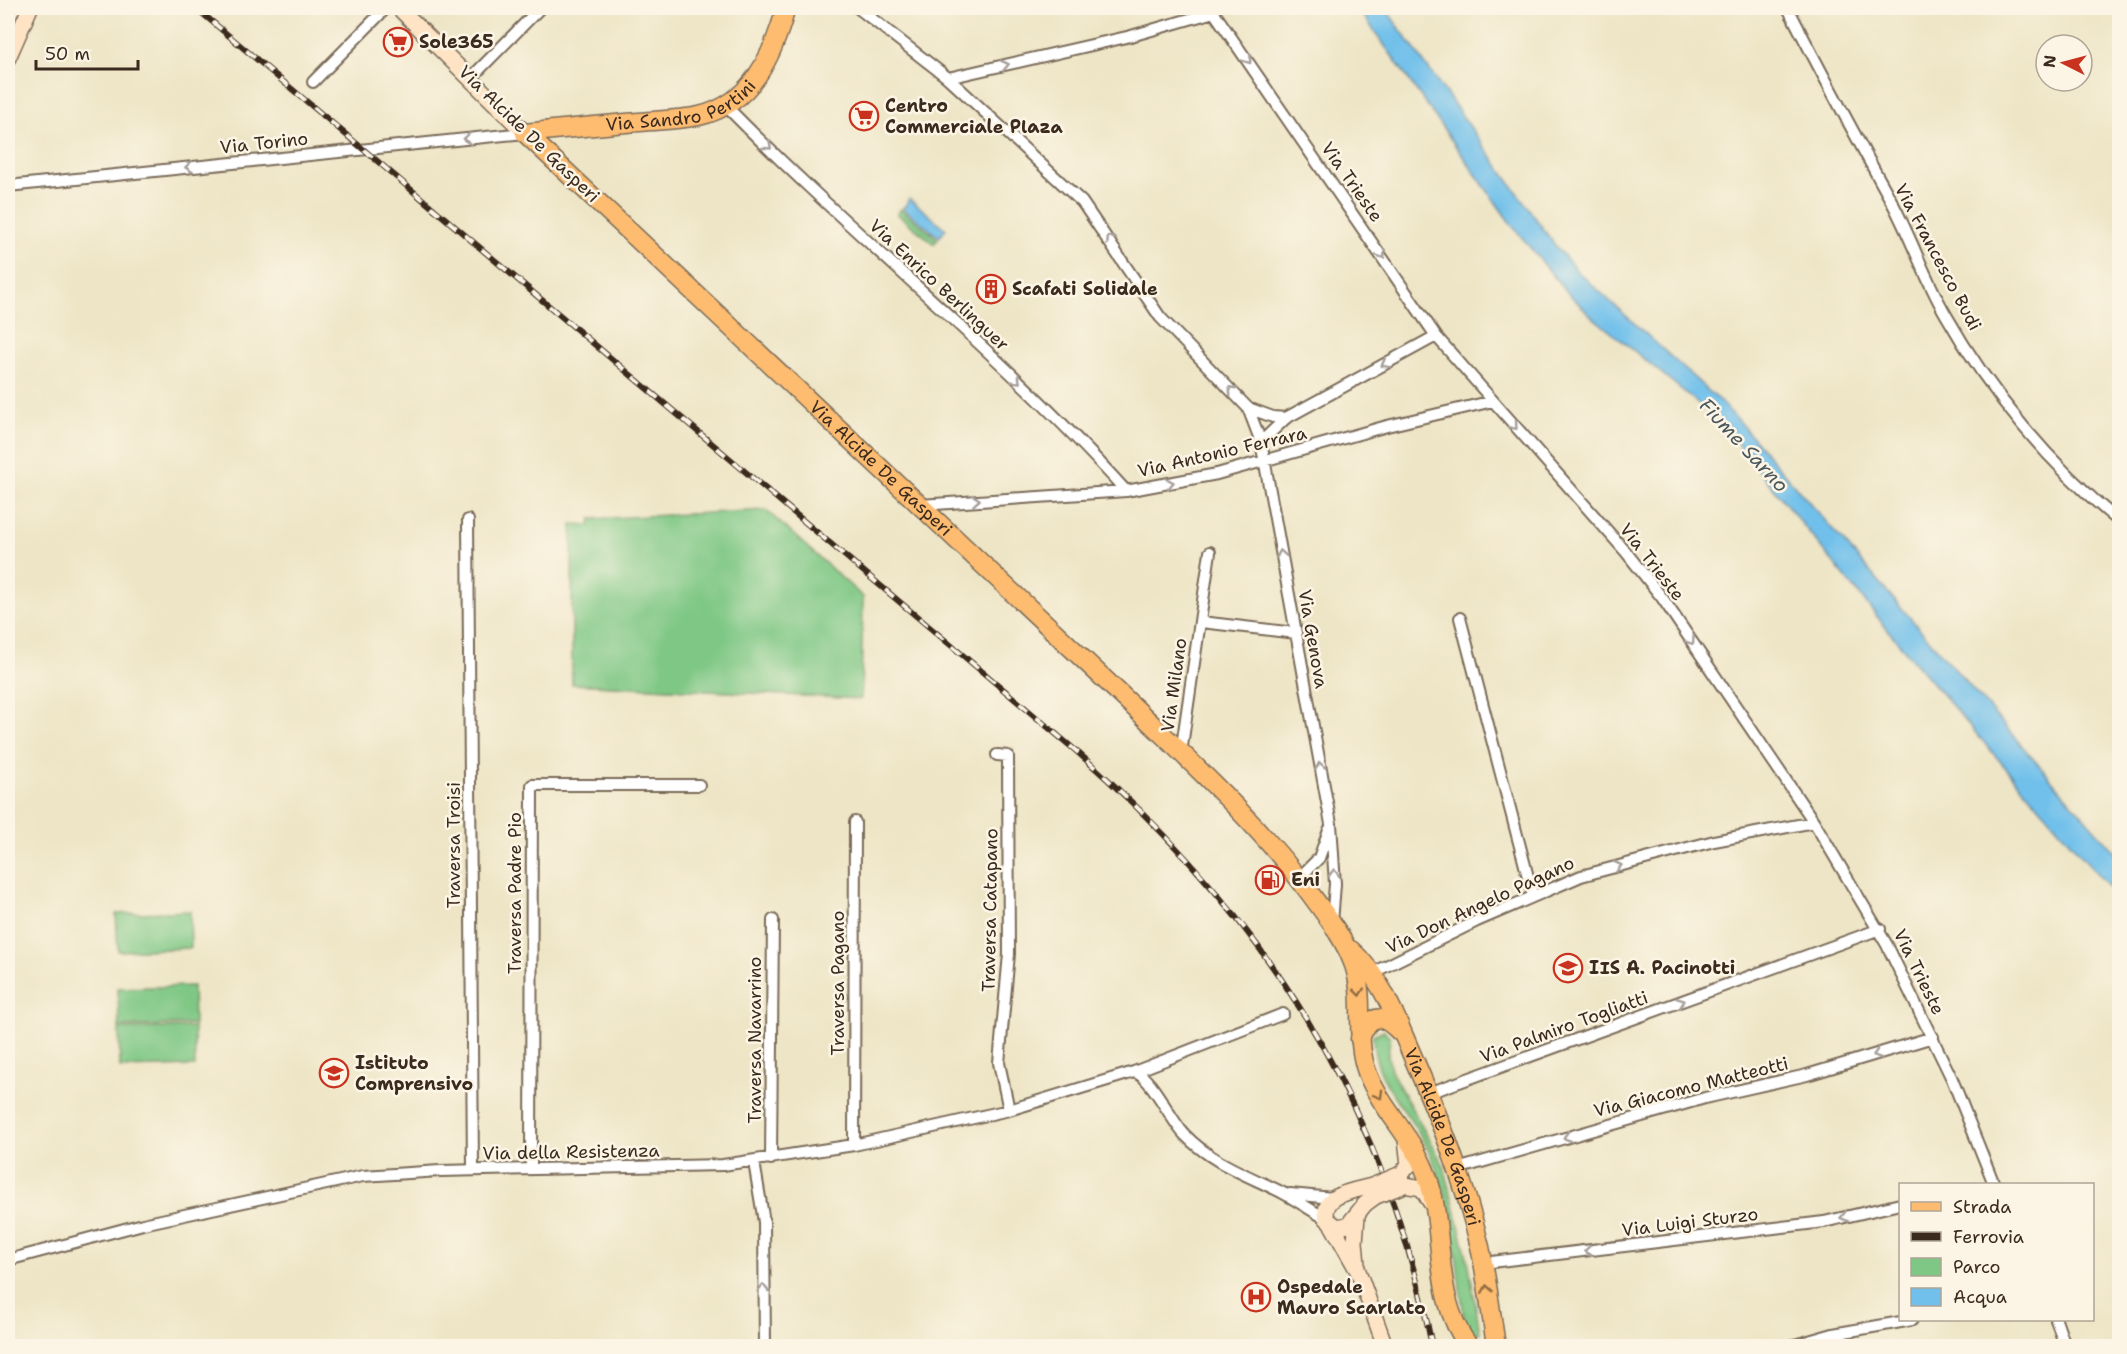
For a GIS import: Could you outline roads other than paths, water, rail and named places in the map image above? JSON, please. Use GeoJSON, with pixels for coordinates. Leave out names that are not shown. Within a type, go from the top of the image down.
{"type":"FeatureCollection","features":[{"type":"Feature","properties":{"kind":"main road","name":"Via Sandro Pertini"},"geometry":{"type":"LineString","coordinates":[[525,133],[697,116],[726,106],[753,82],[765,65],[775,45],[786,8]]}},
{"type":"Feature","properties":{"kind":"main road","name":"Via Alcide De Gasperi"},"geometry":{"type":"LineString","coordinates":[[525,133],[1233,803],[1299,878],[1346,945],[1372,973],[1403,1034],[1429,1093],[1457,1169],[1483,1263],[1496,1347]]}},
{"type":"Feature","properties":{"kind":"main road","name":"Via Alcide De Gasperi"},"geometry":{"type":"LineString","coordinates":[[1346,945],[1357,974],[1360,996],[1360,1040],[1366,1071],[1377,1093],[1419,1154],[1430,1182],[1447,1302],[1464,1340]]}},
{"type":"Feature","properties":{"kind":"main road"},"geometry":{"type":"LineString","coordinates":[[1360,1040],[1368,1023],[1376,1018],[1387,1020],[1403,1034]]}},
{"type":"Feature","properties":{"kind":"main road"},"geometry":{"type":"LineString","coordinates":[[1464,1340],[1482,1343],[1490,1334],[1493,1325]]}},
{"type":"Feature","properties":{"kind":"street"},"geometry":{"type":"LineString","coordinates":[[8,58],[30,8]]}},
{"type":"Feature","properties":{"kind":"street"},"geometry":{"type":"LineString","coordinates":[[313,82],[386,8]]}},
{"type":"Feature","properties":{"kind":"street","name":"Via Alcide De Gasperi"},"geometry":{"type":"LineString","coordinates":[[399,8],[525,133]]}},
{"type":"Feature","properties":{"kind":"street"},"geometry":{"type":"LineString","coordinates":[[471,78],[540,8]]}},
{"type":"Feature","properties":{"kind":"street"},"geometry":{"type":"LineString","coordinates":[[858,8],[948,78],[1082,202],[1096,218],[1160,317],[1248,408],[1273,417],[1286,418]]}},
{"type":"Feature","properties":{"kind":"street","name":"Via Francesco Budi"},"geometry":{"type":"LineString","coordinates":[[1788,8],[1860,147],[1893,205],[1958,334],[2024,426],[2067,477],[2114,514],[2120,522]]}},
{"type":"Feature","properties":{"kind":"street"},"geometry":{"type":"LineString","coordinates":[[948,78],[1131,36],[1213,10]]}},
{"type":"Feature","properties":{"kind":"street","name":"Via Trieste"},"geometry":{"type":"LineString","coordinates":[[1213,10],[1436,336],[1626,552],[1657,592],[1814,822],[1880,929],[1934,1037],[1993,1183]]}},
{"type":"Feature","properties":{"kind":"street","name":"Via Enrico Berlinguer"},"geometry":{"type":"LineString","coordinates":[[726,106],[1001,365],[1086,447],[1126,491]]}},
{"type":"Feature","properties":{"kind":"street","name":"Via Torino"},"geometry":{"type":"LineString","coordinates":[[8,186],[525,133]]}},
{"type":"Feature","properties":{"kind":"street"},"geometry":{"type":"LineString","coordinates":[[1261,442],[1286,418],[1436,336]]}},
{"type":"Feature","properties":{"kind":"street","name":"Via Antonio Ferrara"},"geometry":{"type":"LineString","coordinates":[[918,505],[1126,491],[1216,474],[1492,401]]}},
{"type":"Feature","properties":{"kind":"street","name":"Via Genova"},"geometry":{"type":"LineString","coordinates":[[1248,408],[1261,442],[1331,824],[1335,884],[1332,924]]}},
{"type":"Feature","properties":{"kind":"street","name":"Traversa Troisi"},"geometry":{"type":"LineString","coordinates":[[468,520],[473,1170]]}},
{"type":"Feature","properties":{"kind":"street","name":"Via Milano"},"geometry":{"type":"LineString","coordinates":[[1181,753],[1210,552]]}},
{"type":"Feature","properties":{"kind":"street"},"geometry":{"type":"LineString","coordinates":[[1460,618],[1533,896]]}},
{"type":"Feature","properties":{"kind":"street","name":"Via Milano"},"geometry":{"type":"LineString","coordinates":[[1201,622],[1296,633]]}},
{"type":"Feature","properties":{"kind":"street","name":"Traversa Catapano"},"geometry":{"type":"LineString","coordinates":[[997,755],[1008,756],[1009,954],[999,1063],[1009,1110]]}},
{"type":"Feature","properties":{"kind":"street","name":"Traversa Padre Pio"},"geometry":{"type":"LineString","coordinates":[[531,1169],[532,785],[699,785]]}},
{"type":"Feature","properties":{"kind":"street","name":"Traversa Pagano"},"geometry":{"type":"LineString","coordinates":[[854,1145],[855,822]]}},
{"type":"Feature","properties":{"kind":"street","name":"Via Don Angelo Pagano"},"geometry":{"type":"LineString","coordinates":[[1372,973],[1533,896],[1592,873],[1714,841],[1814,822]]}},
{"type":"Feature","properties":{"kind":"street","name":"Via Genova"},"geometry":{"type":"LineString","coordinates":[[1299,878],[1319,858],[1331,824]]}},
{"type":"Feature","properties":{"kind":"street","name":"Traversa Navarrino"},"geometry":{"type":"LineString","coordinates":[[771,1159],[773,920]]}},
{"type":"Feature","properties":{"kind":"street","name":"Via Palmiro Togliatti"},"geometry":{"type":"LineString","coordinates":[[1429,1093],[1880,929]]}},
{"type":"Feature","properties":{"kind":"street","name":"Via della Resistenza"},"geometry":{"type":"LineString","coordinates":[[8,1260],[143,1224],[338,1180],[389,1173],[754,1162],[854,1145],[1009,1110],[1134,1072],[1283,1014]]}},
{"type":"Feature","properties":{"kind":"street","name":"Via Giacomo Matteotti"},"geometry":{"type":"LineString","coordinates":[[1457,1169],[1705,1098],[1807,1075],[1934,1037]]}},
{"type":"Feature","properties":{"kind":"street"},"geometry":{"type":"LineString","coordinates":[[1134,1072],[1147,1078],[1171,1118],[1195,1145],[1225,1166],[1284,1193],[1329,1222],[1348,1225],[1374,1191]]}},
{"type":"Feature","properties":{"kind":"street"},"geometry":{"type":"LineString","coordinates":[[1284,1193],[1333,1198],[1374,1191],[1403,1179],[1410,1158],[1403,1131]]}},
{"type":"Feature","properties":{"kind":"street"},"geometry":{"type":"LineString","coordinates":[[754,1162],[764,1222],[765,1347]]}},
{"type":"Feature","properties":{"kind":"street"},"geometry":{"type":"LineString","coordinates":[[1403,1179],[1422,1188],[1435,1211]]}},
{"type":"Feature","properties":{"kind":"street"},"geometry":{"type":"LineString","coordinates":[[1333,1198],[1326,1208],[1329,1222],[1358,1271],[1385,1347]]}},
{"type":"Feature","properties":{"kind":"street","name":"Via Luigi Sturzo"},"geometry":{"type":"LineString","coordinates":[[1483,1263],[1824,1222],[1899,1204]]}},
{"type":"Feature","properties":{"kind":"street"},"geometry":{"type":"LineString","coordinates":[[1357,1216],[1355,1242],[1358,1271]]}},
{"type":"Feature","properties":{"kind":"street"},"geometry":{"type":"LineString","coordinates":[[1791,1347],[1833,1334],[1906,1321]]}},
{"type":"Feature","properties":{"kind":"street"},"geometry":{"type":"LineString","coordinates":[[2056,1321],[2065,1347]]}},
{"type":"Feature","properties":{"kind":"water","name":"Fiume Sarno"},"geometry":{"type":"Polygon","coordinates":[[[1358,8],[1385,8],[1554,244],[1576,270],[1726,407],[2119,857],[2119,899],[1905,651],[1735,441],[1704,408],[1590,315],[1564,289],[1511,224],[1358,8]]]}},
{"type":"Feature","properties":{"kind":"water"},"geometry":{"type":"Polygon","coordinates":[[[910,199],[946,229],[939,237],[903,208],[910,199]]]}},
{"type":"Feature","properties":{"kind":"railway"},"geometry":{"type":"LineString","coordinates":[[196,8],[1075,750],[1143,813],[1203,878],[1258,946],[1306,1017],[1347,1092],[1382,1172],[1410,1256],[1432,1346]]}},
{"type":"Feature","properties":{"kind":"place","name":"Sole365"},"geometry":{"type":"Point","coordinates":[398,42]}},
{"type":"Feature","properties":{"kind":"place","name":"Centro Commerciale Plaza"},"geometry":{"type":"Point","coordinates":[864,116]}},
{"type":"Feature","properties":{"kind":"place","name":"Scafati Solidale"},"geometry":{"type":"Point","coordinates":[991,289]}},
{"type":"Feature","properties":{"kind":"place","name":"Eni"},"geometry":{"type":"Point","coordinates":[1270,880]}},
{"type":"Feature","properties":{"kind":"place","name":"IIS A. Pacinotti"},"geometry":{"type":"Point","coordinates":[1568,968]}},
{"type":"Feature","properties":{"kind":"place","name":"Istituto Comprensivo"},"geometry":{"type":"Point","coordinates":[334,1073]}},
{"type":"Feature","properties":{"kind":"place","name":"Ospedale Mauro Scarlato"},"geometry":{"type":"Point","coordinates":[1256,1297]}}]}
